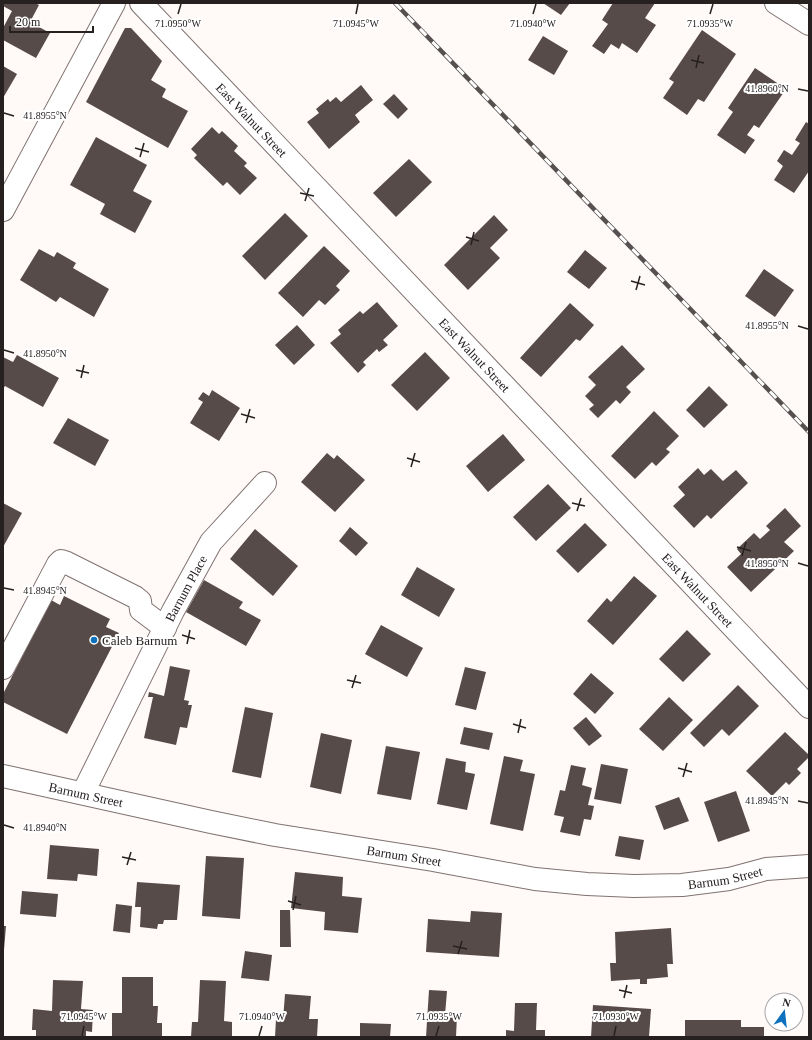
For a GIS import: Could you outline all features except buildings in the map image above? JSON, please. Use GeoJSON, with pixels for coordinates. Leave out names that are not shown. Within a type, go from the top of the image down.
{"type":"FeatureCollection","features":[{"type":"Feature","properties":{"kind":"street"},"geometry":{"type":"LineString","coordinates":[[3,210],[114,3]]}},
{"type":"Feature","properties":{"kind":"street","name":"East Walnut Street"},"geometry":{"type":"LineString","coordinates":[[141,3],[809,707]]}},
{"type":"Feature","properties":{"kind":"street"},"geometry":{"type":"LineString","coordinates":[[776,3],[809,24]]}},
{"type":"Feature","properties":{"kind":"street","name":"Barnum Place"},"geometry":{"type":"LineString","coordinates":[[83,793],[165,628],[211,542],[265,483]]}},
{"type":"Feature","properties":{"kind":"street"},"geometry":{"type":"LineString","coordinates":[[3,668],[58,564],[62,561],[67,562],[135,597],[140,601],[141,610],[165,628]]}},
{"type":"Feature","properties":{"kind":"street","name":"Barnum Street"},"geometry":{"type":"LineString","coordinates":[[3,776],[275,835],[433,860],[535,879],[586,884],[634,886],[682,885],[729,879],[766,869],[809,866]]}},
{"type":"Feature","properties":{"kind":"railway"},"geometry":{"type":"LineString","coordinates":[[395,3],[809,432]]}},
{"type":"Feature","properties":{"kind":"place","name":"Caleb Barnum"},"geometry":{"type":"Point","coordinates":[94,640]}}]}
